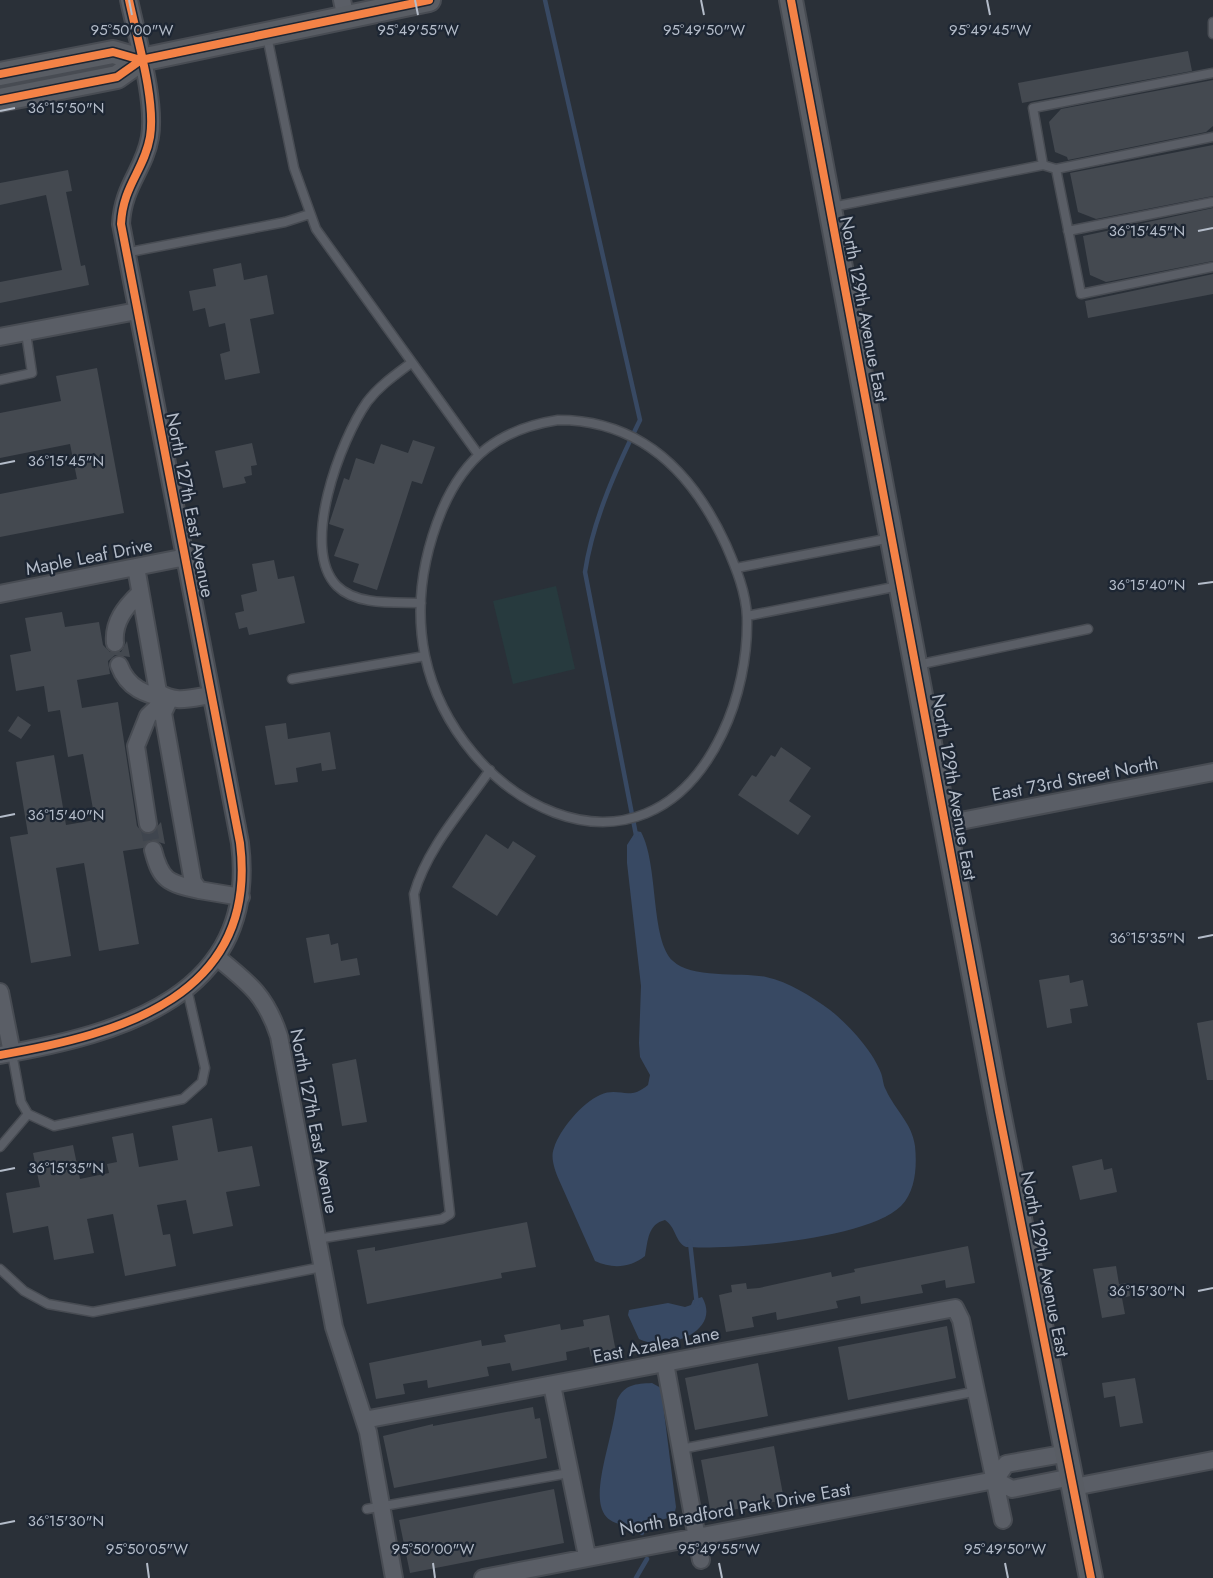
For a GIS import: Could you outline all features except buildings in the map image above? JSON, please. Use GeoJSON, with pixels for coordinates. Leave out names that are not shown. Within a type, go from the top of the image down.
{"type":"FeatureCollection","features":[{"type":"Feature","properties":{"kind":"street","name":"North 127th East Avenue"},"geometry":{"type":"LineString","coordinates":[[129,0],[152,122],[144,157],[129,183],[122,205],[121,224],[240,843],[243,871],[241,897],[230,935],[218,958],[252,984],[273,1016],[334,1328],[364,1420],[374,1508],[394,1578]]}},
{"type":"Feature","properties":{"kind":"street"},"geometry":{"type":"LineString","coordinates":[[0,100],[117,77],[141,60],[267,36],[344,10],[429,0]]}},
{"type":"Feature","properties":{"kind":"street","name":"North 129th Avenue East"},"geometry":{"type":"LineString","coordinates":[[791,0],[999,1112],[1091,1578]]}},
{"type":"Feature","properties":{"kind":"street"},"geometry":{"type":"LineString","coordinates":[[0,74],[113,52],[141,60]]}},
{"type":"Feature","properties":{"kind":"street"},"geometry":{"type":"LineString","coordinates":[[0,337],[137,311]]}},
{"type":"Feature","properties":{"kind":"street","name":"Maple Leaf Drive"},"geometry":{"type":"LineString","coordinates":[[0,594],[186,557]]}},
{"type":"Feature","properties":{"kind":"street"},"geometry":{"type":"LineString","coordinates":[[136,567],[158,692],[167,700]]}},
{"type":"Feature","properties":{"kind":"street"},"geometry":{"type":"LineString","coordinates":[[115,644],[114,631],[118,622],[126,606],[140,593]]}},
{"type":"Feature","properties":{"kind":"street"},"geometry":{"type":"LineString","coordinates":[[119,665],[123,676],[140,693],[167,700],[211,695]]}},
{"type":"Feature","properties":{"kind":"street"},"geometry":{"type":"LineString","coordinates":[[148,824],[136,746],[148,716],[167,700]]}},
{"type":"Feature","properties":{"kind":"street"},"geometry":{"type":"LineString","coordinates":[[167,700],[163,713],[193,882],[199,890]]}},
{"type":"Feature","properties":{"kind":"street","name":"East 73rd Street North"},"geometry":{"type":"LineString","coordinates":[[945,824],[1213,772]]}},
{"type":"Feature","properties":{"kind":"street"},"geometry":{"type":"LineString","coordinates":[[153,850],[158,872],[166,880],[199,890],[241,897]]}},
{"type":"Feature","properties":{"kind":"street"},"geometry":{"type":"LineString","coordinates":[[0,992],[6,1054],[72,1040],[122,1024],[165,1006],[187,989],[218,958]]}},
{"type":"Feature","properties":{"kind":"street","name":"East Azalea Lane"},"geometry":{"type":"LineString","coordinates":[[364,1420],[955,1308],[962,1320],[978,1391]]}},
{"type":"Feature","properties":{"kind":"street"},"geometry":{"type":"LineString","coordinates":[[665,1363],[702,1560]]}},
{"type":"Feature","properties":{"kind":"street"},"geometry":{"type":"LineString","coordinates":[[552,1385],[587,1556]]}},
{"type":"Feature","properties":{"kind":"street"},"geometry":{"type":"LineString","coordinates":[[978,1391],[1003,1520]]}},
{"type":"Feature","properties":{"kind":"street","name":"North Bradford Park Drive East"},"geometry":{"type":"LineString","coordinates":[[995,1480],[1006,1464],[1068,1453]]}},
{"type":"Feature","properties":{"kind":"street","name":"North Bradford Park Drive East"},"geometry":{"type":"LineString","coordinates":[[483,1578],[587,1556],[995,1480],[1012,1489],[1213,1460]]}},
{"type":"Feature","properties":{"kind":"lane"},"geometry":{"type":"LineString","coordinates":[[1213,22],[1213,34]]}},
{"type":"Feature","properties":{"kind":"lane"},"geometry":{"type":"LineString","coordinates":[[267,36],[294,168],[310,214],[327,248],[478,454]]}},
{"type":"Feature","properties":{"kind":"lane"},"geometry":{"type":"LineString","coordinates":[[1043,165],[1033,108],[1213,73]]}},
{"type":"Feature","properties":{"kind":"lane"},"geometry":{"type":"LineString","coordinates":[[829,208],[1043,165],[1056,169],[1213,136]]}},
{"type":"Feature","properties":{"kind":"lane"},"geometry":{"type":"LineString","coordinates":[[1056,169],[1081,294],[1213,267]]}},
{"type":"Feature","properties":{"kind":"lane"},"geometry":{"type":"LineString","coordinates":[[1068,231],[1213,202]]}},
{"type":"Feature","properties":{"kind":"lane"},"geometry":{"type":"LineString","coordinates":[[125,253],[285,222],[310,214]]}},
{"type":"Feature","properties":{"kind":"lane"},"geometry":{"type":"LineString","coordinates":[[0,380],[32,373],[26,333]]}},
{"type":"Feature","properties":{"kind":"lane"},"geometry":{"type":"LineString","coordinates":[[411,363],[380,386],[366,404],[334,473],[326,498],[322,522],[322,547],[324,562],[336,585],[347,593],[387,602],[421,603]]}},
{"type":"Feature","properties":{"kind":"lane"},"geometry":{"type":"LineString","coordinates":[[558,420],[581,420],[624,433],[646,444],[689,484],[716,525],[736,568],[747,616],[738,688],[731,716],[716,747],[695,780],[675,798],[642,817],[607,823],[587,822],[559,816],[538,807],[490,770],[458,732],[443,708],[425,656],[421,603],[427,553],[447,500],[478,454],[495,441],[524,427],[558,420]]}},
{"type":"Feature","properties":{"kind":"lane"},"geometry":{"type":"LineString","coordinates":[[736,568],[892,538]]}},
{"type":"Feature","properties":{"kind":"lane"},"geometry":{"type":"LineString","coordinates":[[747,616],[900,585]]}},
{"type":"Feature","properties":{"kind":"lane"},"geometry":{"type":"LineString","coordinates":[[917,665],[1088,629]]}},
{"type":"Feature","properties":{"kind":"lane"},"geometry":{"type":"LineString","coordinates":[[292,679],[425,656]]}},
{"type":"Feature","properties":{"kind":"lane"},"geometry":{"type":"LineString","coordinates":[[317,1239],[450,1215],[414,894],[419,877],[431,854],[490,770]]}},
{"type":"Feature","properties":{"kind":"lane"},"geometry":{"type":"LineString","coordinates":[[6,1054],[21,1102],[28,1114],[54,1126],[183,1099],[202,1082],[205,1068],[187,989]]}},
{"type":"Feature","properties":{"kind":"lane"},"geometry":{"type":"LineString","coordinates":[[0,1147],[28,1114]]}},
{"type":"Feature","properties":{"kind":"lane"},"geometry":{"type":"LineString","coordinates":[[0,1269],[24,1291],[48,1304],[93,1312],[322,1267]]}},
{"type":"Feature","properties":{"kind":"lane"},"geometry":{"type":"LineString","coordinates":[[681,1449],[978,1391]]}},
{"type":"Feature","properties":{"kind":"lane"},"geometry":{"type":"LineString","coordinates":[[374,1508],[569,1473]]}},
{"type":"Feature","properties":{"kind":"green space"},"geometry":{"type":"Polygon","coordinates":[[[556,586],[575,669],[513,684],[493,601],[556,586]]]}},
{"type":"Feature","properties":{"kind":"water"},"geometry":{"type":"Polygon","coordinates":[[[636,831],[641,832],[647,846],[661,937],[673,961],[681,967],[704,973],[766,977],[791,986],[837,1016],[859,1038],[872,1056],[881,1073],[886,1090],[907,1123],[915,1146],[913,1185],[901,1206],[884,1217],[860,1227],[831,1234],[799,1240],[735,1246],[686,1247],[682,1245],[665,1220],[652,1229],[645,1256],[639,1260],[621,1266],[595,1261],[557,1176],[553,1152],[566,1125],[593,1099],[613,1092],[635,1092],[648,1085],[650,1075],[640,1057],[641,986],[627,863],[627,845],[636,831]]]}},
{"type":"Feature","properties":{"kind":"water"},"geometry":{"type":"Polygon","coordinates":[[[702,1297],[706,1310],[704,1321],[698,1330],[675,1341],[662,1343],[639,1339],[628,1315],[629,1310],[668,1303],[685,1307],[691,1305],[693,1300],[702,1297]]]}},
{"type":"Feature","properties":{"kind":"water"},"geometry":{"type":"Polygon","coordinates":[[[652,1383],[661,1388],[676,1507],[674,1516],[638,1525],[616,1523],[604,1513],[600,1496],[617,1400],[623,1391],[631,1386],[652,1383]]]}},
{"type":"Feature","properties":{"kind":"waterway"},"geometry":{"type":"LineString","coordinates":[[545,0],[640,420],[600,513],[585,572],[636,835]]}},
{"type":"Feature","properties":{"kind":"waterway"},"geometry":{"type":"LineString","coordinates":[[690,1242],[697,1305]]}},
{"type":"Feature","properties":{"kind":"waterway"},"geometry":{"type":"LineString","coordinates":[[641,1518],[642,1533]]}},
{"type":"Feature","properties":{"kind":"waterway"},"geometry":{"type":"LineString","coordinates":[[636,1578],[647,1559]]}},
{"type":"Feature","properties":{"kind":"tunnel"},"geometry":{"type":"LineString","coordinates":[[148,824],[153,850]]}},
{"type":"Feature","properties":{"kind":"cycle path"},"geometry":{"type":"LineString","coordinates":[[0,1055],[91,1035],[134,1019],[172,999],[204,972],[228,938],[240,895],[240,843],[121,224],[129,188],[147,149],[151,122],[145,69],[129,0]]}},
{"type":"Feature","properties":{"kind":"cycle path"},"geometry":{"type":"LineString","coordinates":[[0,100],[117,77],[141,60],[429,0]]}},
{"type":"Feature","properties":{"kind":"cycle path"},"geometry":{"type":"LineString","coordinates":[[791,0],[999,1112],[1091,1578]]}},
{"type":"Feature","properties":{"kind":"cycle path"},"geometry":{"type":"LineString","coordinates":[[0,74],[113,52],[141,60]]}}]}
